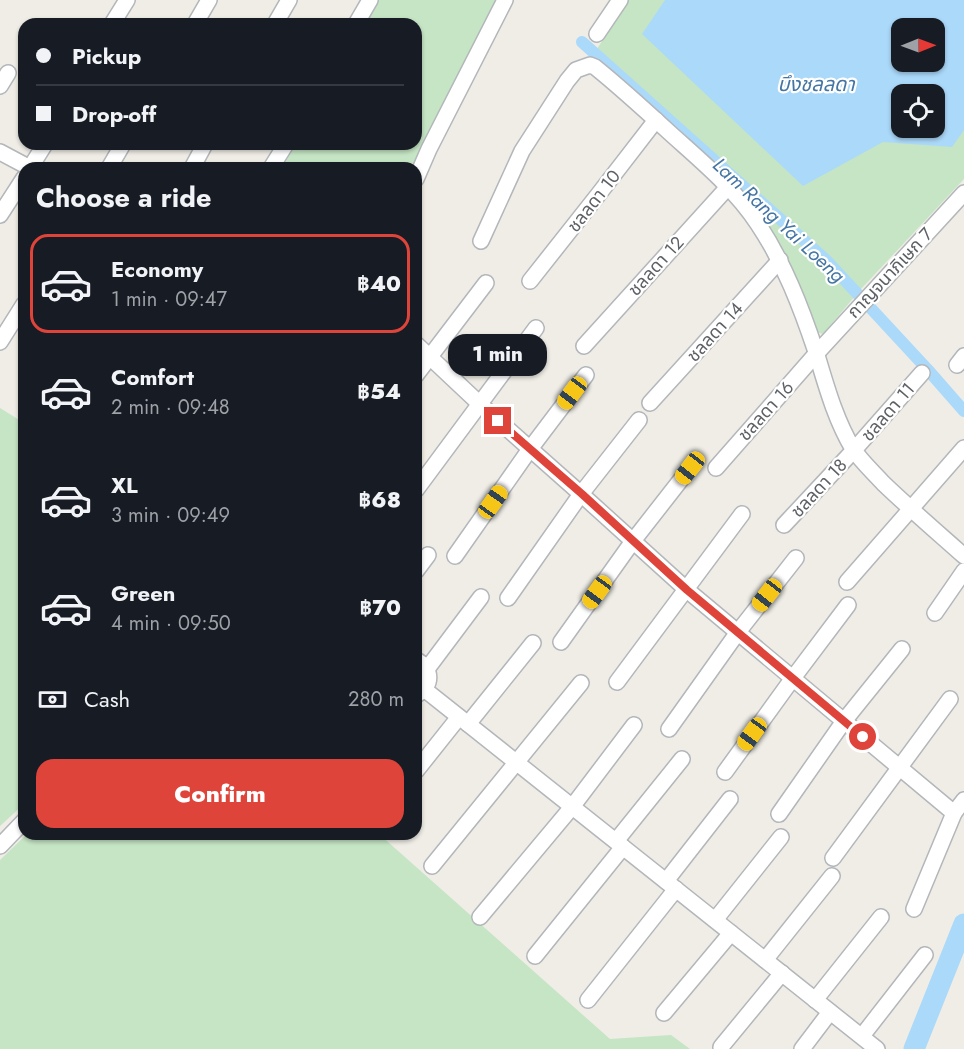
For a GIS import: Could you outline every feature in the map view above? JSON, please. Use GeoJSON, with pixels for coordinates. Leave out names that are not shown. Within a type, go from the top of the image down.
{"type":"FeatureCollection","features":[{"type":"Feature","properties":{"kind":"street"},"geometry":{"type":"LineString","coordinates":[[116,18],[127,0]]}},
{"type":"Feature","properties":{"kind":"street"},"geometry":{"type":"LineString","coordinates":[[198,18],[209,0]]}},
{"type":"Feature","properties":{"kind":"street"},"geometry":{"type":"LineString","coordinates":[[279,18],[290,0]]}},
{"type":"Feature","properties":{"kind":"street"},"geometry":{"type":"LineString","coordinates":[[360,18],[370,0]]}},
{"type":"Feature","properties":{"kind":"street"},"geometry":{"type":"LineString","coordinates":[[422,165],[505,0]]}},
{"type":"Feature","properties":{"kind":"street"},"geometry":{"type":"LineString","coordinates":[[597,34],[620,0]]}},
{"type":"Feature","properties":{"kind":"street"},"geometry":{"type":"LineString","coordinates":[[481,241],[522,151],[567,81],[576,70],[590,65],[595,67],[622,88],[728,187],[758,224],[780,260],[801,310],[838,419],[854,450],[911,509],[964,556]]}},
{"type":"Feature","properties":{"kind":"street","name":"ชลลดา 10"},"geometry":{"type":"LineString","coordinates":[[530,280],[656,120]]}},
{"type":"Feature","properties":{"kind":"street"},"geometry":{"type":"LineString","coordinates":[[0,152],[19,162]]}},
{"type":"Feature","properties":{"kind":"street"},"geometry":{"type":"LineString","coordinates":[[0,215],[18,187]]}},
{"type":"Feature","properties":{"kind":"street","name":"ชลลดา 12"},"geometry":{"type":"LineString","coordinates":[[584,346],[728,187]]}},
{"type":"Feature","properties":{"kind":"street","name":"กาญจนาภิเษก 7"},"geometry":{"type":"LineString","coordinates":[[816,354],[962,201]]}},
{"type":"Feature","properties":{"kind":"street","name":"ชลลดา 14"},"geometry":{"type":"LineString","coordinates":[[650,403],[780,260]]}},
{"type":"Feature","properties":{"kind":"street"},"geometry":{"type":"LineString","coordinates":[[422,367],[486,283]]}},
{"type":"Feature","properties":{"kind":"street"},"geometry":{"type":"LineString","coordinates":[[0,342],[18,314]]}},
{"type":"Feature","properties":{"kind":"street"},"geometry":{"type":"LineString","coordinates":[[422,482],[536,328]]}},
{"type":"Feature","properties":{"kind":"street"},"geometry":{"type":"LineString","coordinates":[[422,350],[687,590],[954,813]]}},
{"type":"Feature","properties":{"kind":"street","name":"ชลลดา 16"},"geometry":{"type":"LineString","coordinates":[[716,468],[816,354]]}},
{"type":"Feature","properties":{"kind":"street","name":"ชลลดา 11"},"geometry":{"type":"LineString","coordinates":[[854,450],[922,373]]}},
{"type":"Feature","properties":{"kind":"street"},"geometry":{"type":"LineString","coordinates":[[455,556],[530,449],[586,375]]}},
{"type":"Feature","properties":{"kind":"street"},"geometry":{"type":"LineString","coordinates":[[508,598],[582,494],[639,420]]}},
{"type":"Feature","properties":{"kind":"street"},"geometry":{"type":"LineString","coordinates":[[848,582],[964,448]]}},
{"type":"Feature","properties":{"kind":"street","name":"ชลลดา 18"},"geometry":{"type":"LineString","coordinates":[[784,525],[854,450]]}},
{"type":"Feature","properties":{"kind":"street"},"geometry":{"type":"LineString","coordinates":[[561,642],[633,541],[690,468]]}},
{"type":"Feature","properties":{"kind":"street"},"geometry":{"type":"LineString","coordinates":[[617,682],[742,514]]}},
{"type":"Feature","properties":{"kind":"street"},"geometry":{"type":"LineString","coordinates":[[422,563],[428,555]]}},
{"type":"Feature","properties":{"kind":"street"},"geometry":{"type":"LineString","coordinates":[[669,729],[738,632],[796,558]]}},
{"type":"Feature","properties":{"kind":"street"},"geometry":{"type":"LineString","coordinates":[[934,613],[964,571]]}},
{"type":"Feature","properties":{"kind":"street"},"geometry":{"type":"LineString","coordinates":[[422,664],[481,597]]}},
{"type":"Feature","properties":{"kind":"street"},"geometry":{"type":"LineString","coordinates":[[725,772],[848,605]]}},
{"type":"Feature","properties":{"kind":"street"},"geometry":{"type":"LineString","coordinates":[[422,764],[533,643]]}},
{"type":"Feature","properties":{"kind":"street"},"geometry":{"type":"LineString","coordinates":[[779,814],[844,722],[902,648]]}},
{"type":"Feature","properties":{"kind":"street"},"geometry":{"type":"LineString","coordinates":[[422,666],[429,675],[429,681],[422,690]]}},
{"type":"Feature","properties":{"kind":"street"},"geometry":{"type":"LineString","coordinates":[[432,866],[581,683]]}},
{"type":"Feature","properties":{"kind":"street"},"geometry":{"type":"LineString","coordinates":[[422,693],[463,720],[878,1049]]}},
{"type":"Feature","properties":{"kind":"street"},"geometry":{"type":"LineString","coordinates":[[833,858],[950,699]]}},
{"type":"Feature","properties":{"kind":"street"},"geometry":{"type":"LineString","coordinates":[[480,917],[572,807],[634,725]]}},
{"type":"Feature","properties":{"kind":"street"},"geometry":{"type":"LineString","coordinates":[[535,956],[682,759]]}},
{"type":"Feature","properties":{"kind":"street"},"geometry":{"type":"LineString","coordinates":[[588,1000],[730,800]]}},
{"type":"Feature","properties":{"kind":"street"},"geometry":{"type":"LineString","coordinates":[[914,909],[954,813],[964,800]]}},
{"type":"Feature","properties":{"kind":"street"},"geometry":{"type":"LineString","coordinates":[[0,846],[18,827]]}},
{"type":"Feature","properties":{"kind":"street"},"geometry":{"type":"LineString","coordinates":[[715,920],[782,837]]}},
{"type":"Feature","properties":{"kind":"street"},"geometry":{"type":"LineString","coordinates":[[765,960],[832,876]]}},
{"type":"Feature","properties":{"kind":"street"},"geometry":{"type":"LineString","coordinates":[[815,1000],[881,917]]}},
{"type":"Feature","properties":{"kind":"street"},"geometry":{"type":"LineString","coordinates":[[664,1013],[731,933]]}},
{"type":"Feature","properties":{"kind":"street"},"geometry":{"type":"LineString","coordinates":[[862,1036],[925,955]]}},
{"type":"Feature","properties":{"kind":"street"},"geometry":{"type":"LineString","coordinates":[[721,1047],[782,973]]}},
{"type":"Feature","properties":{"kind":"street"},"geometry":{"type":"LineString","coordinates":[[802,1049],[830,1012]]}},
{"type":"Feature","properties":{"kind":"green space"},"geometry":{"type":"Polygon","coordinates":[[[375,0],[499,0],[422,147],[422,18],[364,18],[375,0]]]}},
{"type":"Feature","properties":{"kind":"green space"},"geometry":{"type":"Polygon","coordinates":[[[629,0],[964,0],[964,179],[861,289],[823,334],[816,332],[752,204],[701,147],[591,58],[629,0]]]}},
{"type":"Feature","properties":{"kind":"green space"},"geometry":{"type":"Polygon","coordinates":[[[292,150],[420,150],[414,162],[286,162],[292,150]]]}},
{"type":"Feature","properties":{"kind":"green space"},"geometry":{"type":"Polygon","coordinates":[[[0,408],[18,419],[18,810],[0,826],[0,408]]]}},
{"type":"Feature","properties":{"kind":"green space"},"geometry":{"type":"Polygon","coordinates":[[[21,840],[386,840],[610,1039],[671,1035],[690,1049],[0,1049],[0,860],[21,840]]]}},
{"type":"Feature","properties":{"kind":"water","name":"บึงชลลดา"},"geometry":{"type":"Polygon","coordinates":[[[665,0],[964,0],[964,130],[952,147],[883,142],[803,186],[642,34],[665,0]]]}},
{"type":"Feature","properties":{"kind":"waterway","name":"Lam Rang Yai Loeng"},"geometry":{"type":"LineString","coordinates":[[582,42],[827,261],[964,411]]}},
{"type":"Feature","properties":{"kind":"waterway"},"geometry":{"type":"LineString","coordinates":[[914,1049],[964,924]]}},
{"type":"Feature","properties":{"kind":"route"},"geometry":{"type":"LineString","coordinates":[[498,421],[687,590],[863,737]]}}]}
